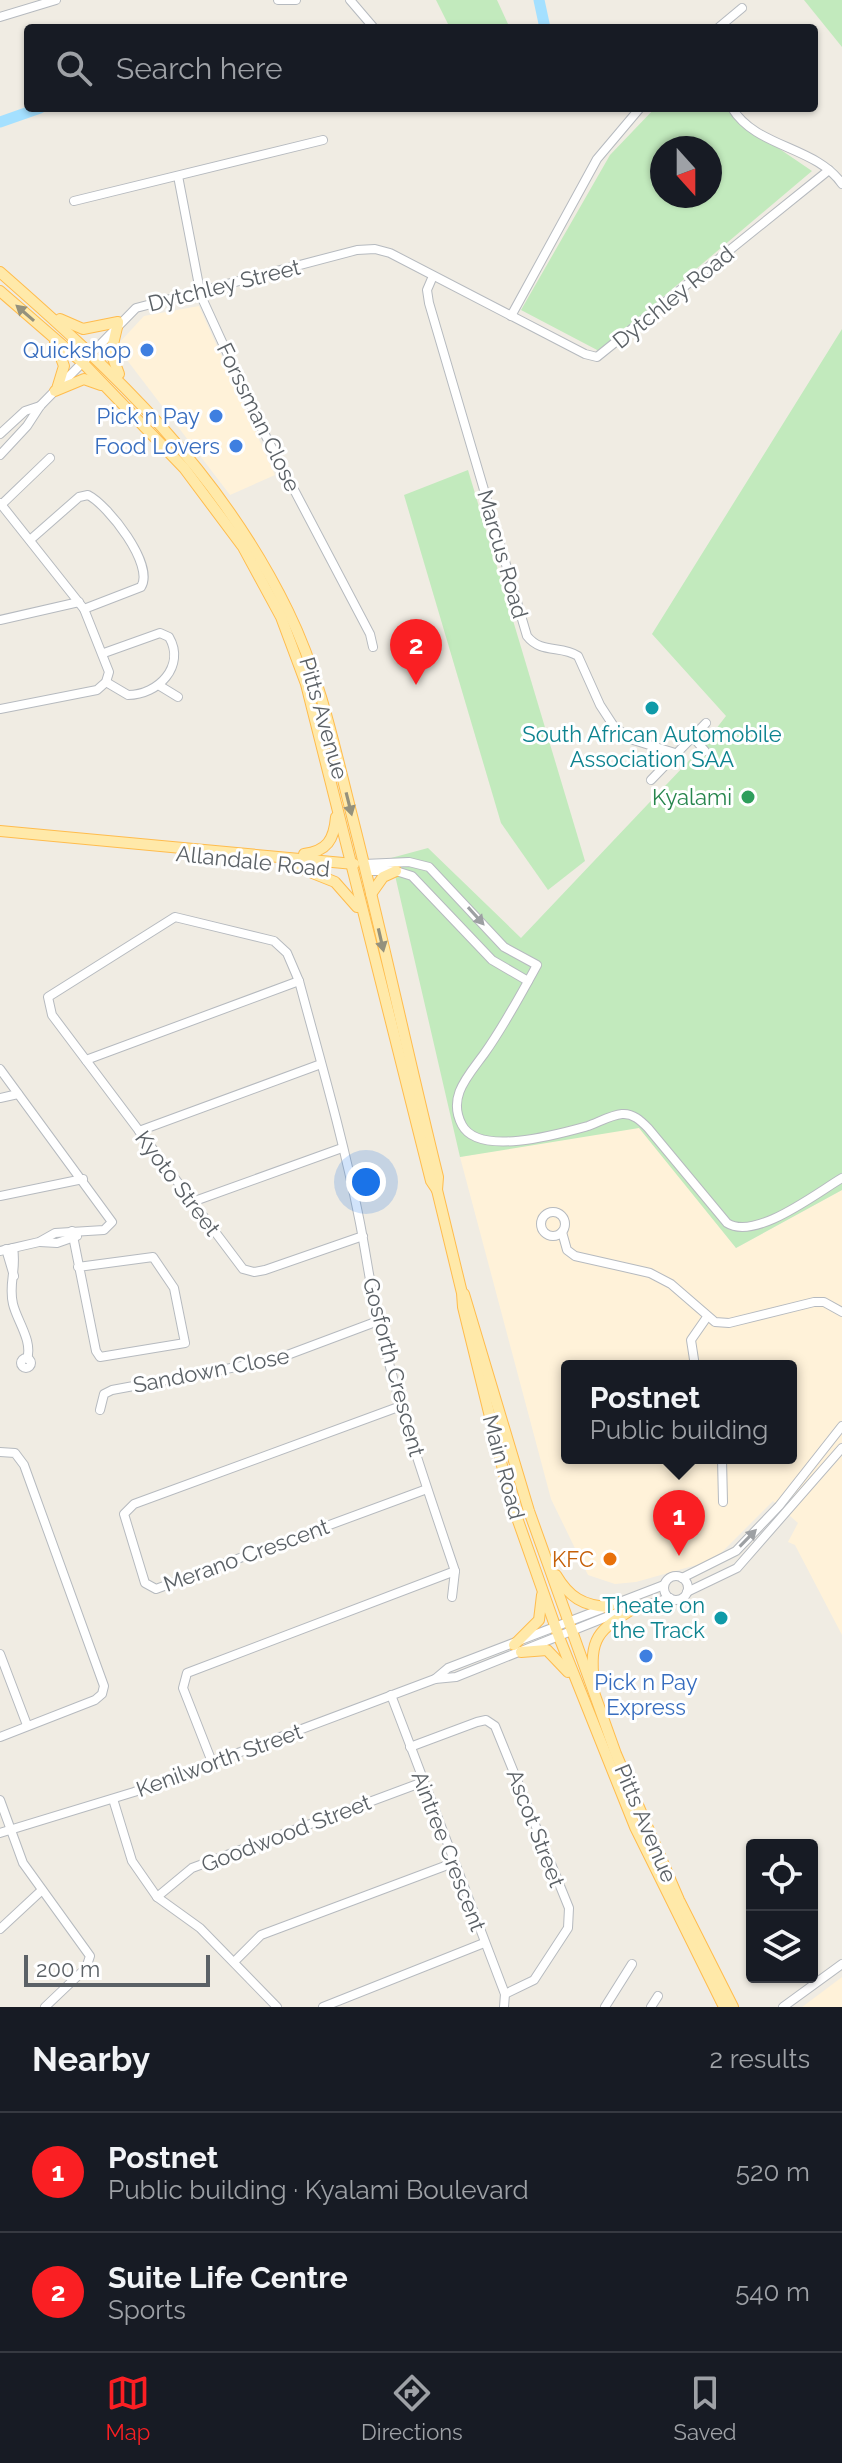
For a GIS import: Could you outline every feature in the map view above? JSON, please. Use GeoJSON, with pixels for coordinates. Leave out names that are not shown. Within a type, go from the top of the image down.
{"type":"FeatureCollection","features":[{"type":"Feature","properties":{"kind":"main road"},"geometry":{"type":"LineString","coordinates":[[0,272],[38,306],[83,329],[118,322],[111,345],[112,360],[132,392]]}},
{"type":"Feature","properties":{"kind":"main road","name":"Pitts Avenue"},"geometry":{"type":"LineString","coordinates":[[0,291],[110,390],[213,504],[265,584],[295,653],[337,807],[361,912],[426,1144]]}},
{"type":"Feature","properties":{"kind":"main road","name":"Pitts Avenue"},"geometry":{"type":"LineString","coordinates":[[38,306],[132,392],[212,487],[288,611],[316,681],[365,868],[426,1144]]}},
{"type":"Feature","properties":{"kind":"main road"},"geometry":{"type":"LineString","coordinates":[[51,335],[63,360],[56,390]]}},
{"type":"Feature","properties":{"kind":"main road"},"geometry":{"type":"LineString","coordinates":[[56,390],[84,379],[110,390]]}},
{"type":"Feature","properties":{"kind":"main road"},"geometry":{"type":"LineString","coordinates":[[286,860],[326,846],[335,831],[337,807]]}},
{"type":"Feature","properties":{"kind":"main road","name":"Allandale Road"},"geometry":{"type":"LineString","coordinates":[[0,831],[365,868]]}},
{"type":"Feature","properties":{"kind":"main road"},"geometry":{"type":"LineString","coordinates":[[286,860],[335,882],[361,912]]}},
{"type":"Feature","properties":{"kind":"main road"},"geometry":{"type":"LineString","coordinates":[[371,894],[383,877],[396,871]]}},
{"type":"Feature","properties":{"kind":"main road","name":"Main Road"},"geometry":{"type":"LineString","coordinates":[[426,1144],[431,1181],[437,1190],[504,1474],[558,1633]]}},
{"type":"Feature","properties":{"kind":"main road","name":"Main Road"},"geometry":{"type":"LineString","coordinates":[[462,1293],[469,1302],[516,1472],[569,1628]]}},
{"type":"Feature","properties":{"kind":"main road"},"geometry":{"type":"LineString","coordinates":[[545,1556],[571,1597],[593,1606],[609,1607]]}},
{"type":"Feature","properties":{"kind":"main road"},"geometry":{"type":"LineString","coordinates":[[518,1648],[539,1620],[542,1589]]}},
{"type":"Feature","properties":{"kind":"main road"},"geometry":{"type":"LineString","coordinates":[[596,1697],[591,1654],[595,1640],[614,1620],[636,1607]]}},
{"type":"Feature","properties":{"kind":"main road","name":"Pitts Avenue"},"geometry":{"type":"LineString","coordinates":[[569,1628],[679,1900],[731,2006]]}},
{"type":"Feature","properties":{"kind":"main road","name":"Pitts Avenue"},"geometry":{"type":"LineString","coordinates":[[558,1633],[635,1827],[731,2006]]}},
{"type":"Feature","properties":{"kind":"main road"},"geometry":{"type":"LineString","coordinates":[[518,1648],[553,1653],[580,1691]]}},
{"type":"Feature","properties":{"kind":"street"},"geometry":{"type":"LineString","coordinates":[[0,17],[56,0]]}},
{"type":"Feature","properties":{"kind":"street"},"geometry":{"type":"LineString","coordinates":[[278,0],[296,0]]}},
{"type":"Feature","properties":{"kind":"street"},"geometry":{"type":"LineString","coordinates":[[350,0],[371,24]]}},
{"type":"Feature","properties":{"kind":"street"},"geometry":{"type":"LineString","coordinates":[[723,24],[742,8]]}},
{"type":"Feature","properties":{"kind":"street"},"geometry":{"type":"LineString","coordinates":[[511,316],[597,159],[637,112]]}},
{"type":"Feature","properties":{"kind":"street"},"geometry":{"type":"LineString","coordinates":[[736,112],[752,130],[829,170],[842,184]]}},
{"type":"Feature","properties":{"kind":"street"},"geometry":{"type":"LineString","coordinates":[[74,201],[323,140]]}},
{"type":"Feature","properties":{"kind":"street","name":"Dytchley Road"},"geometry":{"type":"LineString","coordinates":[[375,249],[585,354],[601,355],[829,170]]}},
{"type":"Feature","properties":{"kind":"street","name":"Forssman Close"},"geometry":{"type":"LineString","coordinates":[[178,176],[199,290],[205,305],[261,427],[370,634],[373,647]]}},
{"type":"Feature","properties":{"kind":"street","name":"Dytchley Street"},"geometry":{"type":"LineString","coordinates":[[40,406],[92,354],[118,322],[136,308],[357,250],[375,249]]}},
{"type":"Feature","properties":{"kind":"street"},"geometry":{"type":"LineString","coordinates":[[196,272],[177,295],[205,305]]}},
{"type":"Feature","properties":{"kind":"street","name":"Marcus Road"},"geometry":{"type":"LineString","coordinates":[[433,276],[427,290],[429,303],[527,636],[542,648],[570,651],[578,656],[604,713],[622,733],[675,753]]}},
{"type":"Feature","properties":{"kind":"street"},"geometry":{"type":"LineString","coordinates":[[0,434],[25,411],[40,406]]}},
{"type":"Feature","properties":{"kind":"street"},"geometry":{"type":"LineString","coordinates":[[0,455],[27,426],[40,406]]}},
{"type":"Feature","properties":{"kind":"street"},"geometry":{"type":"LineString","coordinates":[[0,709],[97,690],[106,682],[109,667],[82,606],[0,504],[50,458]]}},
{"type":"Feature","properties":{"kind":"street"},"geometry":{"type":"LineString","coordinates":[[0,619],[82,606],[141,587],[145,575],[134,546],[88,495],[73,502],[30,540]]}},
{"type":"Feature","properties":{"kind":"street"},"geometry":{"type":"LineString","coordinates":[[0,521],[9,514]]}},
{"type":"Feature","properties":{"kind":"street"},"geometry":{"type":"LineString","coordinates":[[104,653],[156,634],[167,635],[175,657],[160,686],[133,695],[106,682]]}},
{"type":"Feature","properties":{"kind":"street"},"geometry":{"type":"LineString","coordinates":[[160,686],[178,697]]}},
{"type":"Feature","properties":{"kind":"street"},"geometry":{"type":"LineString","coordinates":[[651,780],[706,723]]}},
{"type":"Feature","properties":{"kind":"street"},"geometry":{"type":"LineString","coordinates":[[692,736],[705,751]]}},
{"type":"Feature","properties":{"kind":"street"},"geometry":{"type":"LineString","coordinates":[[365,868],[409,862],[429,867],[504,947],[537,965],[504,1025],[460,1088],[457,1112],[471,1135],[485,1142],[502,1142],[583,1127],[622,1114],[633,1116],[648,1128],[727,1223],[745,1229],[761,1225],[842,1178]]}},
{"type":"Feature","properties":{"kind":"street"},"geometry":{"type":"LineString","coordinates":[[365,868],[396,871],[423,885],[492,960],[528,981]]}},
{"type":"Feature","properties":{"kind":"street","name":"Gosforth Crescent"},"geometry":{"type":"LineString","coordinates":[[51,993],[175,917],[274,941],[287,953],[299,981],[321,1064],[363,1236],[378,1321],[401,1406],[455,1571],[452,1597]]}},
{"type":"Feature","properties":{"kind":"street"},"geometry":{"type":"LineString","coordinates":[[86,1060],[299,981]]}},
{"type":"Feature","properties":{"kind":"street","name":"Kyoto Street"},"geometry":{"type":"LineString","coordinates":[[51,993],[48,1007],[239,1264],[250,1272],[265,1270],[363,1236]]}},
{"type":"Feature","properties":{"kind":"street"},"geometry":{"type":"LineString","coordinates":[[139,1131],[321,1064]]}},
{"type":"Feature","properties":{"kind":"street"},"geometry":{"type":"LineString","coordinates":[[0,1069],[112,1222],[104,1230],[72,1235],[55,1233],[39,1242],[7,1249],[14,1276],[11,1293],[28,1345],[27,1359]]}},
{"type":"Feature","properties":{"kind":"street"},"geometry":{"type":"LineString","coordinates":[[0,1098],[18,1094]]}},
{"type":"Feature","properties":{"kind":"street"},"geometry":{"type":"LineString","coordinates":[[192,1202],[342,1148]]}},
{"type":"Feature","properties":{"kind":"street"},"geometry":{"type":"LineString","coordinates":[[0,1196],[83,1179]]}},
{"type":"Feature","properties":{"kind":"street"},"geometry":{"type":"LineString","coordinates":[[562,1232],[571,1254],[650,1273],[671,1284],[715,1322],[729,1323],[814,1302],[824,1302],[842,1312]]}},
{"type":"Feature","properties":{"kind":"street"},"geometry":{"type":"LineString","coordinates":[[72,1235],[78,1267],[100,1357],[185,1343],[174,1288],[153,1257],[78,1267]]}},
{"type":"Feature","properties":{"kind":"street"},"geometry":{"type":"LineString","coordinates":[[694,1360],[691,1340],[707,1317]]}},
{"type":"Feature","properties":{"kind":"street","name":"Sandown Close"},"geometry":{"type":"LineString","coordinates":[[100,1410],[104,1394],[112,1390],[274,1360],[378,1321]]}},
{"type":"Feature","properties":{"kind":"street","name":"Merano Crescent"},"geometry":{"type":"LineString","coordinates":[[401,1406],[134,1504],[124,1514],[127,1528],[145,1583],[155,1589],[427,1489]]}},
{"type":"Feature","properties":{"kind":"street"},"geometry":{"type":"LineString","coordinates":[[569,1628],[609,1607],[664,1585],[672,1577],[682,1578],[736,1551],[779,1506],[842,1426]]}},
{"type":"Feature","properties":{"kind":"street"},"geometry":{"type":"LineString","coordinates":[[569,1628],[636,1607],[670,1598],[678,1599],[737,1568],[842,1448]]}},
{"type":"Feature","properties":{"kind":"street"},"geometry":{"type":"LineString","coordinates":[[0,1452],[15,1453],[24,1465],[102,1675],[104,1691],[99,1698],[0,1737]]}},
{"type":"Feature","properties":{"kind":"street"},"geometry":{"type":"LineString","coordinates":[[720,1464],[723,1502]]}},
{"type":"Feature","properties":{"kind":"street"},"geometry":{"type":"LineString","coordinates":[[212,1762],[183,1686],[187,1673],[455,1571]]}},
{"type":"Feature","properties":{"kind":"street"},"geometry":{"type":"LineString","coordinates":[[682,1578],[687,1592]]}},
{"type":"Feature","properties":{"kind":"street"},"geometry":{"type":"LineString","coordinates":[[664,1585],[670,1598]]}},
{"type":"Feature","properties":{"kind":"street","name":"Kenilworth Street"},"geometry":{"type":"LineString","coordinates":[[0,1833],[113,1799],[435,1679],[448,1668],[500,1655],[569,1628]]}},
{"type":"Feature","properties":{"kind":"street"},"geometry":{"type":"LineString","coordinates":[[0,1654],[27,1725]]}},
{"type":"Feature","properties":{"kind":"street","name":"Aintree Crescent"},"geometry":{"type":"LineString","coordinates":[[391,1695],[505,1994],[504,2007]]}},
{"type":"Feature","properties":{"kind":"street","name":"Ascot Street"},"geometry":{"type":"LineString","coordinates":[[410,1747],[477,1722],[486,1720],[495,1726],[569,1908],[570,1923],[534,1980],[505,1994]]}},
{"type":"Feature","properties":{"kind":"street","name":"Goodwood Street"},"geometry":{"type":"LineString","coordinates":[[157,1897],[192,1868],[423,1782]]}},
{"type":"Feature","properties":{"kind":"street"},"geometry":{"type":"LineString","coordinates":[[113,1799],[132,1861],[157,1897],[195,1923],[277,2007]]}},
{"type":"Feature","properties":{"kind":"street"},"geometry":{"type":"LineString","coordinates":[[0,1800],[23,1863],[90,1959],[86,1968],[45,2007]]}},
{"type":"Feature","properties":{"kind":"street"},"geometry":{"type":"LineString","coordinates":[[234,1962],[261,1935],[453,1863]]}},
{"type":"Feature","properties":{"kind":"street"},"geometry":{"type":"LineString","coordinates":[[0,1929],[42,1890]]}},
{"type":"Feature","properties":{"kind":"street"},"geometry":{"type":"LineString","coordinates":[[323,2007],[484,1943]]}},
{"type":"Feature","properties":{"kind":"street"},"geometry":{"type":"LineString","coordinates":[[606,2007],[632,1964]]}},
{"type":"Feature","properties":{"kind":"street"},"geometry":{"type":"LineString","coordinates":[[783,2007],[842,1964]]}},
{"type":"Feature","properties":{"kind":"street"},"geometry":{"type":"LineString","coordinates":[[651,2007],[658,1996]]}},
{"type":"Feature","properties":{"kind":"shaded area"},"geometry":{"type":"Polygon","coordinates":[[[199,306],[275,475],[230,495],[127,360],[119,343],[144,316],[199,306]]]}},
{"type":"Feature","properties":{"kind":"shaded area"},"geometry":{"type":"Polygon","coordinates":[[[640,1128],[736,1248],[842,1190],[842,1635],[795,1545],[788,1542],[798,1523],[773,1501],[721,1553],[700,1564],[636,1582],[615,1584],[588,1575],[551,1499],[460,1157],[640,1128]]]}},
{"type":"Feature","properties":{"kind":"shaded area"},"geometry":{"type":"Polygon","coordinates":[[[842,1977],[842,2007],[802,2007],[842,1977]]]}},
{"type":"Feature","properties":{"kind":"green space"},"geometry":{"type":"Polygon","coordinates":[[[436,0],[497,0],[508,24],[448,24],[436,0]]]}},
{"type":"Feature","properties":{"kind":"green space"},"geometry":{"type":"Polygon","coordinates":[[[804,0],[842,0],[842,47],[804,0]]]}},
{"type":"Feature","properties":{"kind":"green space"},"geometry":{"type":"Polygon","coordinates":[[[651,112],[735,112],[746,126],[812,171],[599,351],[521,310],[610,155],[651,112]]]}},
{"type":"Feature","properties":{"kind":"green space","name":"Kyalami"},"geometry":{"type":"Polygon","coordinates":[[[842,329],[842,1190],[736,1248],[639,1128],[460,1157],[391,858],[428,848],[521,938],[702,747],[726,716],[652,634],[842,329]]]}},
{"type":"Feature","properties":{"kind":"green space"},"geometry":{"type":"Polygon","coordinates":[[[468,470],[585,861],[548,890],[501,823],[404,495],[468,470]]]}},
{"type":"Feature","properties":{"kind":"waterway"},"geometry":{"type":"LineString","coordinates":[[539,0],[544,24]]}},
{"type":"Feature","properties":{"kind":"waterway"},"geometry":{"type":"LineString","coordinates":[[0,122],[29,112]]}},
{"type":"Feature","properties":{"kind":"place","name":"Quickshop"},"geometry":{"type":"Point","coordinates":[147,350]}},
{"type":"Feature","properties":{"kind":"place","name":"Pick n Pay"},"geometry":{"type":"Point","coordinates":[216,416]}},
{"type":"Feature","properties":{"kind":"place","name":"Food Lovers"},"geometry":{"type":"Point","coordinates":[236,446]}},
{"type":"Feature","properties":{"kind":"place","name":"Suite Life Centre"},"geometry":{"type":"Point","coordinates":[416,685]}},
{"type":"Feature","properties":{"kind":"place","name":"South African Automobile Association SAA"},"geometry":{"type":"Point","coordinates":[652,708]}},
{"type":"Feature","properties":{"kind":"place","name":"Kyalami"},"geometry":{"type":"Point","coordinates":[748,797]}},
{"type":"Feature","properties":{"kind":"place","name":"Postnet"},"geometry":{"type":"Point","coordinates":[679,1556]}},
{"type":"Feature","properties":{"kind":"place","name":"KFC"},"geometry":{"type":"Point","coordinates":[610,1559]}},
{"type":"Feature","properties":{"kind":"place","name":"Theate on the Track"},"geometry":{"type":"Point","coordinates":[721,1618]}},
{"type":"Feature","properties":{"kind":"place","name":"Pick n Pay Express"},"geometry":{"type":"Point","coordinates":[646,1656]}}]}
